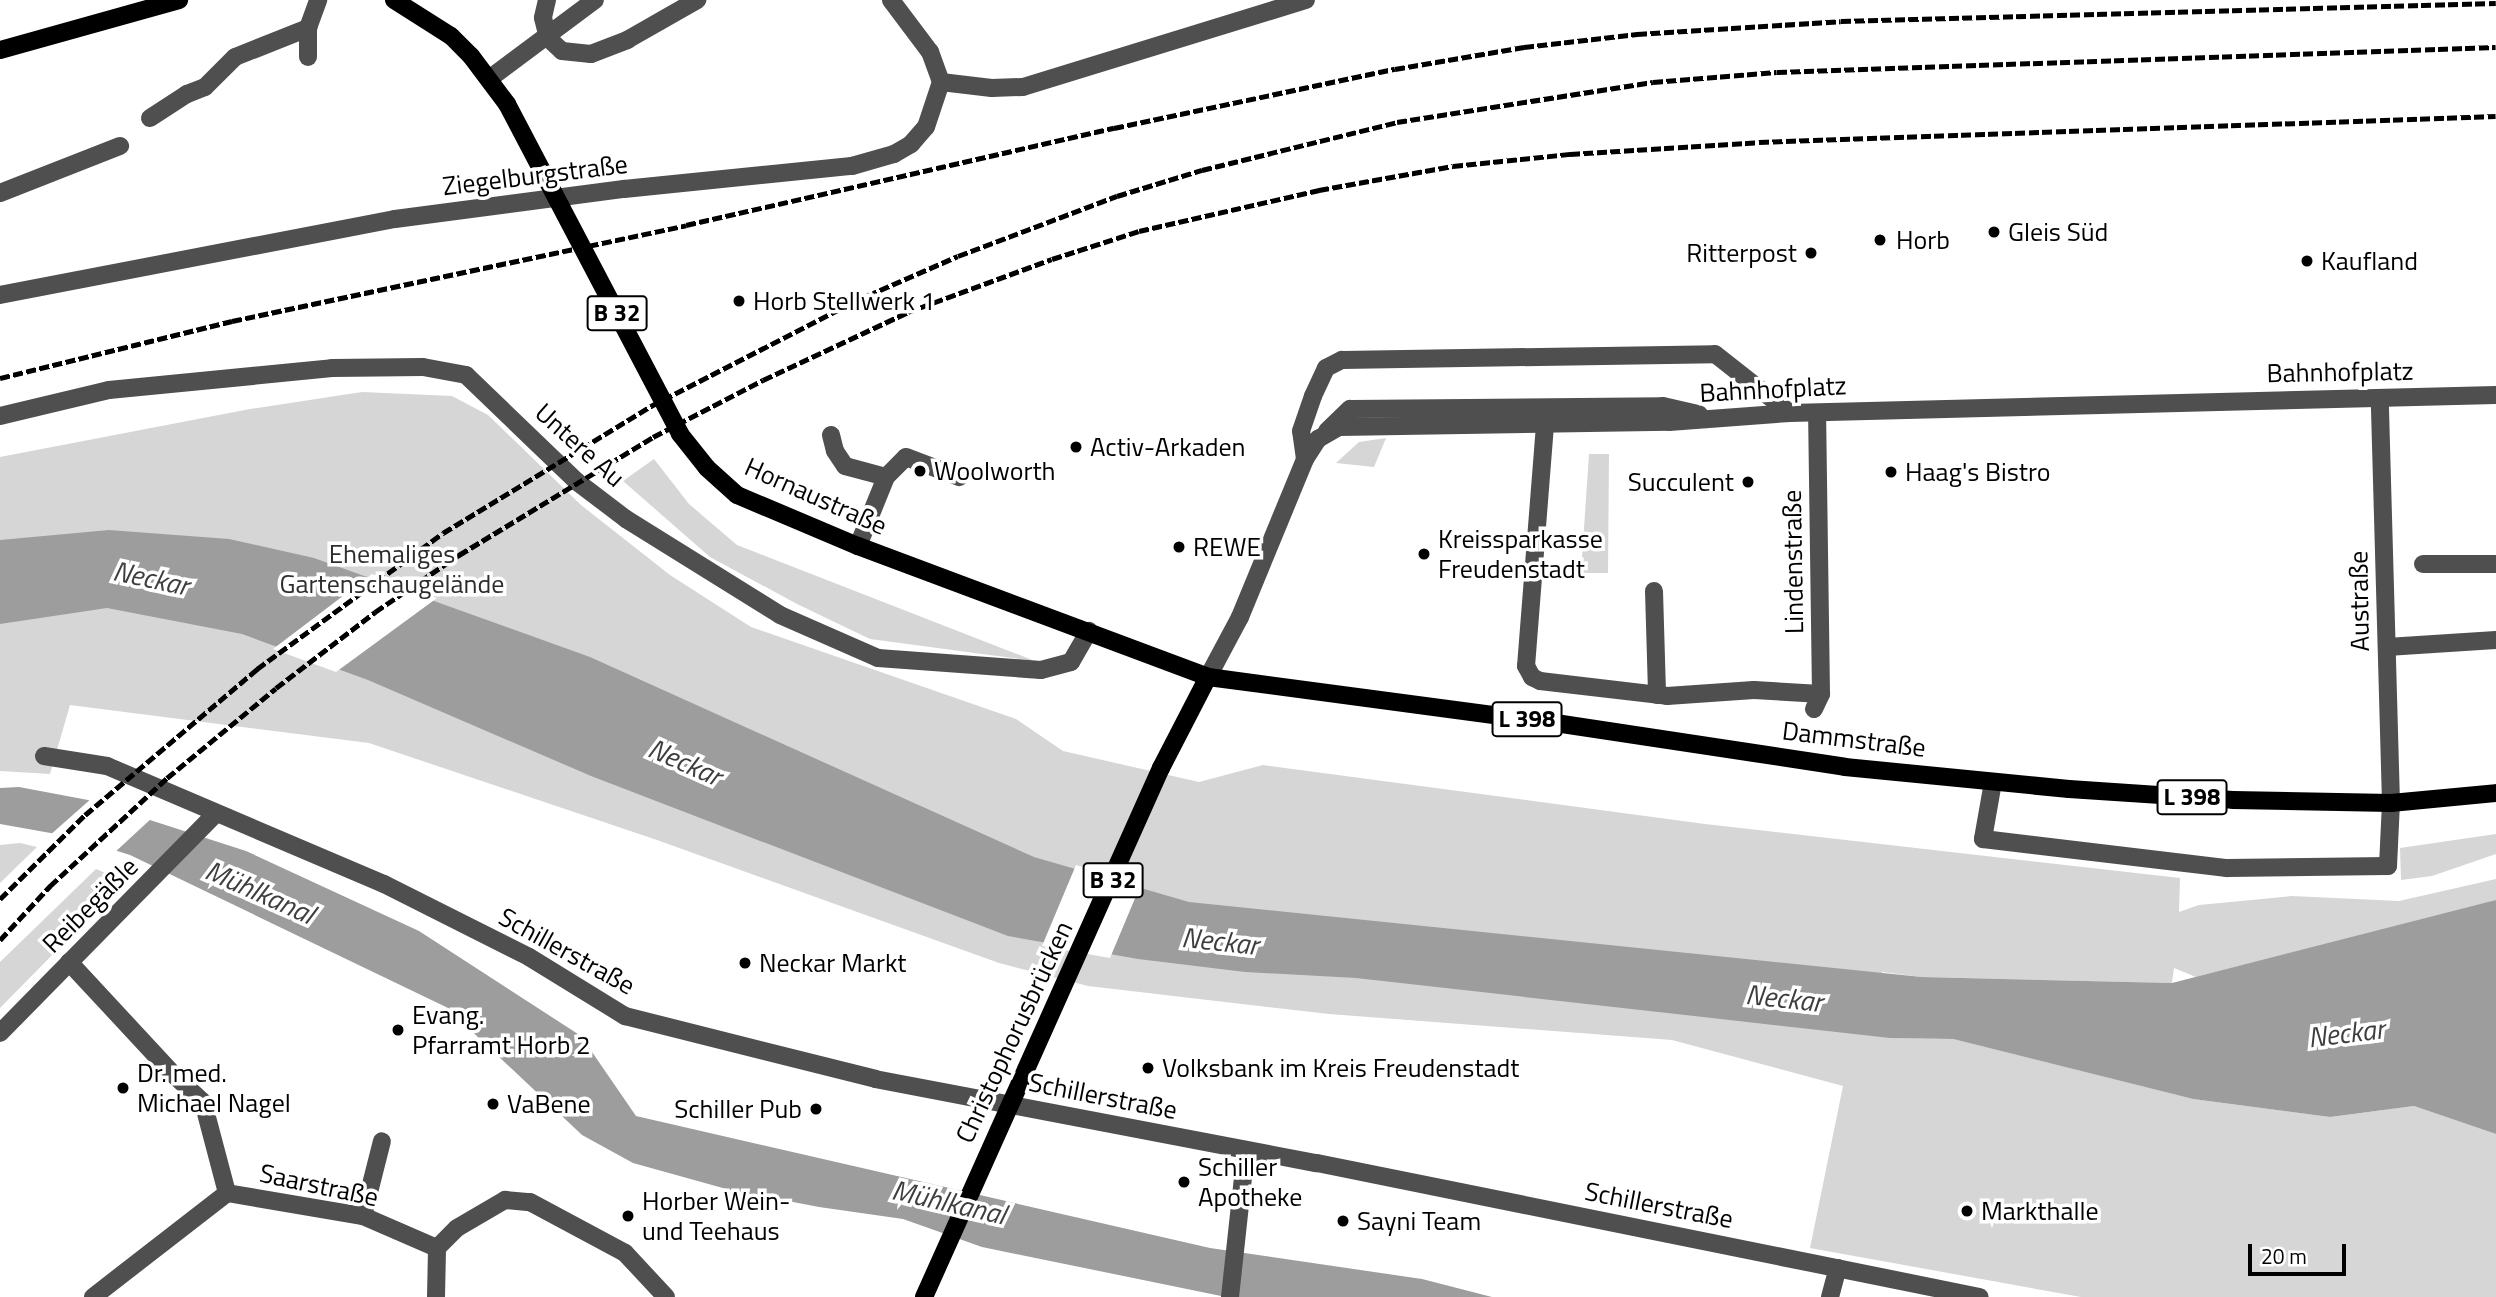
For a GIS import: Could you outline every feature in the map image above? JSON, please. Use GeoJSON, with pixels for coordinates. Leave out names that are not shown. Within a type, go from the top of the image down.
{"type":"FeatureCollection","features":[{"type":"Feature","properties":{"kind":"main road"},"geometry":{"type":"LineString","coordinates":[[0,50],[179,0]]}},
{"type":"Feature","properties":{"kind":"main road","name":"Hornaustraße"},"geometry":{"type":"LineString","coordinates":[[394,0],[451,36],[489,79],[516,118],[680,434],[708,468],[737,495],[858,545],[1208,677]]}},
{"type":"Feature","properties":{"kind":"main road","name":"Christophorusbrücken"},"geometry":{"type":"LineString","coordinates":[[924,1297],[1162,765],[1208,677]]}},
{"type":"Feature","properties":{"kind":"main road","name":"Dammstraße"},"geometry":{"type":"LineString","coordinates":[[1208,677],[1562,724],[1845,767],[1993,782],[2233,800],[2391,803],[2496,793]]}},
{"type":"Feature","properties":{"kind":"street"},"geometry":{"type":"LineString","coordinates":[[308,57],[308,28],[318,0]]}},
{"type":"Feature","properties":{"kind":"street"},"geometry":{"type":"LineString","coordinates":[[547,0],[543,18],[548,38],[562,51],[591,54],[627,40],[697,0]]}},
{"type":"Feature","properties":{"kind":"street"},"geometry":{"type":"LineString","coordinates":[[489,79],[548,38],[595,0]]}},
{"type":"Feature","properties":{"kind":"street"},"geometry":{"type":"LineString","coordinates":[[891,0],[930,52],[941,82],[992,88],[1023,87],[1306,0]]}},
{"type":"Feature","properties":{"kind":"street"},"geometry":{"type":"LineString","coordinates":[[150,118],[187,94],[205,87],[235,57],[308,28]]}},
{"type":"Feature","properties":{"kind":"street","name":"Ziegelburgstraße"},"geometry":{"type":"LineString","coordinates":[[0,295],[395,219],[624,189],[852,166],[894,154],[911,144],[926,127],[941,82]]}},
{"type":"Feature","properties":{"kind":"street"},"geometry":{"type":"LineString","coordinates":[[0,193],[120,146]]}},
{"type":"Feature","properties":{"kind":"street"},"geometry":{"type":"LineString","coordinates":[[1305,460],[1301,431],[1313,396],[1326,368],[1342,360],[1715,354],[1790,413]]}},
{"type":"Feature","properties":{"kind":"street","name":"Untere Au"},"geometry":{"type":"LineString","coordinates":[[0,416],[109,390],[332,368],[423,367],[467,375],[576,481],[616,511],[780,615],[878,657],[1021,670],[1054,668],[1071,662],[1089,631]]}},
{"type":"Feature","properties":{"kind":"street","name":"Bahnhofplatz"},"geometry":{"type":"LineString","coordinates":[[1325,434],[1339,427],[1359,426],[1545,425],[1790,413],[2496,395]]}},
{"type":"Feature","properties":{"kind":"street","name":"Austraße"},"geometry":{"type":"LineString","coordinates":[[1993,782],[1983,839],[2227,868],[2388,866],[2391,803],[2380,398]]}},
{"type":"Feature","properties":{"kind":"street"},"geometry":{"type":"LineString","coordinates":[[1208,677],[1240,617],[1305,460],[1325,434],[1350,409],[1663,406],[1716,418]]}},
{"type":"Feature","properties":{"kind":"street","name":"Lindenstraße"},"geometry":{"type":"LineString","coordinates":[[1657,695],[1754,690],[1817,701],[1817,413]]}},
{"type":"Feature","properties":{"kind":"street"},"geometry":{"type":"LineString","coordinates":[[1545,425],[1526,666],[1532,677],[1540,681],[1657,695],[1654,591]]}},
{"type":"Feature","properties":{"kind":"street"},"geometry":{"type":"LineString","coordinates":[[831,435],[835,451],[845,466],[886,477]]}},
{"type":"Feature","properties":{"kind":"street"},"geometry":{"type":"LineString","coordinates":[[858,545],[886,477],[906,457],[959,477]]}},
{"type":"Feature","properties":{"kind":"street"},"geometry":{"type":"LineString","coordinates":[[2423,564],[2496,564]]}},
{"type":"Feature","properties":{"kind":"street"},"geometry":{"type":"LineString","coordinates":[[2387,647],[2496,640]]}},
{"type":"Feature","properties":{"kind":"street","name":"Schillerstraße"},"geometry":{"type":"LineString","coordinates":[[44,756],[107,766],[384,884],[529,957],[625,1016],[875,1079],[1246,1150],[1980,1297]]}},
{"type":"Feature","properties":{"kind":"street","name":"Reibegäßle"},"geometry":{"type":"LineString","coordinates":[[0,1033],[216,813]]}},
{"type":"Feature","properties":{"kind":"street","name":"Saarstraße"},"geometry":{"type":"LineString","coordinates":[[69,962],[174,1075],[202,1101],[227,1193]]}},
{"type":"Feature","properties":{"kind":"street"},"geometry":{"type":"LineString","coordinates":[[363,1216],[382,1141]]}},
{"type":"Feature","properties":{"kind":"street"},"geometry":{"type":"LineString","coordinates":[[1230,1297],[1246,1150]]}},
{"type":"Feature","properties":{"kind":"street","name":"Saarstraße"},"geometry":{"type":"LineString","coordinates":[[93,1297],[227,1193],[363,1216],[437,1248]]}},
{"type":"Feature","properties":{"kind":"street"},"geometry":{"type":"LineString","coordinates":[[436,1297],[437,1248],[457,1228],[505,1200],[530,1202],[625,1252],[666,1297]]}},
{"type":"Feature","properties":{"kind":"street"},"geometry":{"type":"LineString","coordinates":[[1830,1297],[1838,1268]]}},
{"type":"Feature","properties":{"kind":"green space","name":"Ehemaliges Gartenschaugelände"},"geometry":{"type":"Polygon","coordinates":[[[362,392],[452,396],[488,415],[581,505],[670,575],[751,627],[1016,719],[1063,751],[1199,782],[1263,765],[1705,824],[2180,878],[2179,912],[2199,905],[2292,896],[2399,901],[2496,879],[2496,900],[2476,907],[2196,977],[2174,968],[2172,983],[1922,977],[1882,972],[1891,1038],[1953,1039],[2193,1099],[2330,1117],[2414,1106],[2496,1134],[2496,1297],[2081,1297],[1810,1248],[1843,1086],[1672,1040],[1329,1014],[1088,986],[999,963],[657,840],[369,743],[70,705],[50,774],[0,771],[0,457],[250,409],[362,392]]]}},
{"type":"Feature","properties":{"kind":"green space"},"geometry":{"type":"Polygon","coordinates":[[[1386,438],[1374,467],[1336,463],[1359,442],[1386,438]]]}},
{"type":"Feature","properties":{"kind":"green space"},"geometry":{"type":"Polygon","coordinates":[[[1589,454],[1609,454],[1608,573],[1581,573],[1589,454]]]}},
{"type":"Feature","properties":{"kind":"green space"},"geometry":{"type":"Polygon","coordinates":[[[654,459],[689,504],[737,545],[1035,661],[870,639],[797,604],[710,557],[623,481],[654,459]]]}},
{"type":"Feature","properties":{"kind":"green space"},"geometry":{"type":"Polygon","coordinates":[[[2496,834],[2496,854],[2432,876],[2401,880],[2400,848],[2496,834]]]}},
{"type":"Feature","properties":{"kind":"green space"},"geometry":{"type":"Polygon","coordinates":[[[20,843],[37,847],[0,883],[0,845],[20,843]]]}},
{"type":"Feature","properties":{"kind":"green space"},"geometry":{"type":"Polygon","coordinates":[[[96,869],[117,878],[122,884],[0,1008],[0,962],[96,869]]]}},
{"type":"Feature","properties":{"kind":"water","name":"Neckar"},"geometry":{"type":"Polygon","coordinates":[[[109,530],[229,539],[314,558],[590,657],[1034,857],[1189,902],[1922,977],[2172,983],[2496,900],[2496,1134],[2414,1106],[2330,1117],[2193,1099],[1953,1039],[1890,1038],[1356,978],[1245,972],[1138,959],[1008,936],[591,776],[368,680],[242,634],[107,608],[0,624],[0,540],[109,530]]]}},
{"type":"Feature","properties":{"kind":"water","name":"Mühlkanal"},"geometry":{"type":"Polygon","coordinates":[[[19,787],[88,800],[246,851],[419,931],[581,1036],[636,1116],[1210,1248],[1422,1279],[1492,1297],[1226,1297],[982,1247],[903,1219],[730,1190],[633,1163],[582,1135],[446,1007],[130,855],[73,837],[0,824],[0,788],[19,787]]]}},
{"type":"Feature","properties":{"kind":"pier"},"geometry":{"type":"Polygon","coordinates":[[[372,574],[437,598],[336,672],[273,649],[372,574]]]}},
{"type":"Feature","properties":{"kind":"pier"},"geometry":{"type":"Polygon","coordinates":[[[92,798],[153,817],[113,854],[49,836],[92,798]]]}},
{"type":"Feature","properties":{"kind":"pier"},"geometry":{"type":"Polygon","coordinates":[[[1076,865],[1141,884],[1110,958],[1042,946],[1076,865]]]}},
{"type":"Feature","properties":{"kind":"railway"},"geometry":{"type":"LineString","coordinates":[[0,378],[232,321],[686,225],[1114,128],[1395,69],[1524,47],[1637,34],[1841,21],[2496,3]]}},
{"type":"Feature","properties":{"kind":"railway"},"geometry":{"type":"LineString","coordinates":[[0,899],[85,815],[257,669],[443,533],[651,406],[855,301],[958,256],[1117,196],[1202,170],[1397,122],[1653,82],[1777,72],[2496,47]]}},
{"type":"Feature","properties":{"kind":"railway"},"geometry":{"type":"LineString","coordinates":[[0,940],[50,886],[167,778],[276,688],[375,612],[459,555],[653,437],[763,380],[908,312],[1052,259],[1139,231],[1319,190],[1453,166],[1570,154],[1759,142],[2496,116]]}},
{"type":"Feature","properties":{"kind":"place","name":"Gleis Süd"},"geometry":{"type":"Point","coordinates":[1994,232]}},
{"type":"Feature","properties":{"kind":"place","name":"Horb"},"geometry":{"type":"Point","coordinates":[1880,240]}},
{"type":"Feature","properties":{"kind":"place","name":"Ritterpost"},"geometry":{"type":"Point","coordinates":[1811,253]}},
{"type":"Feature","properties":{"kind":"place","name":"Kaufland"},"geometry":{"type":"Point","coordinates":[2307,261]}},
{"type":"Feature","properties":{"kind":"place","name":"Horb Stellwerk 1"},"geometry":{"type":"Point","coordinates":[739,301]}},
{"type":"Feature","properties":{"kind":"place","name":"Activ-Arkaden"},"geometry":{"type":"Point","coordinates":[1076,447]}},
{"type":"Feature","properties":{"kind":"place","name":"Woolworth"},"geometry":{"type":"Point","coordinates":[920,471]}},
{"type":"Feature","properties":{"kind":"place","name":"Haag's Bistro"},"geometry":{"type":"Point","coordinates":[1891,472]}},
{"type":"Feature","properties":{"kind":"place","name":"Succulent"},"geometry":{"type":"Point","coordinates":[1748,482]}},
{"type":"Feature","properties":{"kind":"place","name":"REWE"},"geometry":{"type":"Point","coordinates":[1179,547]}},
{"type":"Feature","properties":{"kind":"place","name":"Kreissparkasse Freudenstadt"},"geometry":{"type":"Point","coordinates":[1424,554]}},
{"type":"Feature","properties":{"kind":"place","name":"Neckar Markt"},"geometry":{"type":"Point","coordinates":[745,963]}},
{"type":"Feature","properties":{"kind":"place","name":"Evang. Pfarramt Horb 2"},"geometry":{"type":"Point","coordinates":[398,1030]}},
{"type":"Feature","properties":{"kind":"place","name":"Volksbank im Kreis Freudenstadt"},"geometry":{"type":"Point","coordinates":[1148,1068]}},
{"type":"Feature","properties":{"kind":"place","name":"Dr. med. Michael Nagel"},"geometry":{"type":"Point","coordinates":[123,1088]}},
{"type":"Feature","properties":{"kind":"place","name":"VaBene"},"geometry":{"type":"Point","coordinates":[493,1104]}},
{"type":"Feature","properties":{"kind":"place","name":"Schiller Pub"},"geometry":{"type":"Point","coordinates":[816,1109]}},
{"type":"Feature","properties":{"kind":"place","name":"Schiller Apotheke"},"geometry":{"type":"Point","coordinates":[1184,1182]}},
{"type":"Feature","properties":{"kind":"place","name":"Markthalle"},"geometry":{"type":"Point","coordinates":[1967,1211]}},
{"type":"Feature","properties":{"kind":"place","name":"Horber Wein- und Teehaus"},"geometry":{"type":"Point","coordinates":[628,1216]}},
{"type":"Feature","properties":{"kind":"place","name":"Sayni Team"},"geometry":{"type":"Point","coordinates":[1343,1221]}}]}
